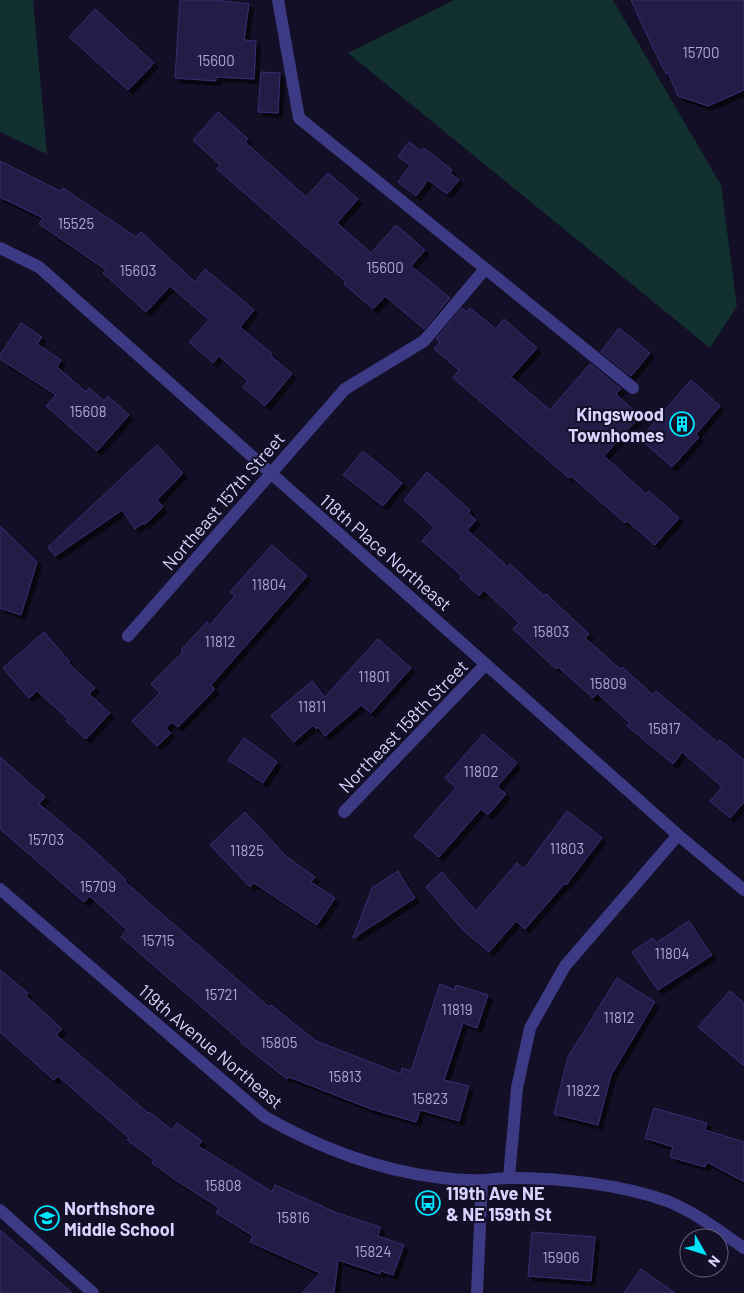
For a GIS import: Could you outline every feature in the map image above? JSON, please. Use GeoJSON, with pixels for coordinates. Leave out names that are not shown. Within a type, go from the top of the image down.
{"type":"FeatureCollection","features":[{"type":"Feature","properties":{"kind":"street"},"geometry":{"type":"LineString","coordinates":[[278,0],[299,118],[633,388]]}},
{"type":"Feature","properties":{"kind":"street","name":"118th Place Northeast"},"geometry":{"type":"LineString","coordinates":[[0,248],[39,268],[678,835],[744,890]]}},
{"type":"Feature","properties":{"kind":"street","name":"Northeast 157th Street"},"geometry":{"type":"LineString","coordinates":[[128,636],[346,390],[424,341],[485,268]]}},
{"type":"Feature","properties":{"kind":"street","name":"Northeast 158th Street"},"geometry":{"type":"LineString","coordinates":[[344,812],[486,664]]}},
{"type":"Feature","properties":{"kind":"street"},"geometry":{"type":"LineString","coordinates":[[509,1178],[517,1088],[530,1028],[566,966],[678,835]]}},
{"type":"Feature","properties":{"kind":"street","name":"119th Avenue Northeast"},"geometry":{"type":"LineString","coordinates":[[0,889],[265,1117],[296,1134],[359,1160],[435,1177],[482,1180],[509,1178],[567,1180],[614,1187],[667,1201],[701,1218],[744,1248]]}},
{"type":"Feature","properties":{"kind":"street"},"geometry":{"type":"LineString","coordinates":[[477,1293],[482,1180]]}},
{"type":"Feature","properties":{"kind":"street"},"geometry":{"type":"LineString","coordinates":[[0,1210],[93,1293]]}},
{"type":"Feature","properties":{"kind":"green space"},"geometry":{"type":"Polygon","coordinates":[[[0,0],[33,0],[47,154],[0,132],[0,0]]]}},
{"type":"Feature","properties":{"kind":"green space"},"geometry":{"type":"Polygon","coordinates":[[[454,0],[613,0],[721,185],[737,306],[710,348],[348,53],[454,0]]]}},
{"type":"Feature","properties":{"kind":"building"},"geometry":{"type":"Polygon","coordinates":[[[180,0],[214,0],[249,4],[244,40],[256,41],[254,79],[216,77],[216,81],[175,78],[180,0]]]}},
{"type":"Feature","properties":{"kind":"building"},"geometry":{"type":"Polygon","coordinates":[[[631,0],[744,0],[744,90],[708,106],[678,96],[668,72],[666,74],[631,0]]]}},
{"type":"Feature","properties":{"kind":"building"},"geometry":{"type":"Polygon","coordinates":[[[95,9],[154,63],[128,90],[69,37],[95,9]]]}},
{"type":"Feature","properties":{"kind":"building"},"geometry":{"type":"Polygon","coordinates":[[[261,72],[280,73],[278,113],[258,112],[261,72]]]}},
{"type":"Feature","properties":{"kind":"building"},"geometry":{"type":"Polygon","coordinates":[[[218,112],[248,139],[245,142],[306,197],[328,173],[358,199],[337,223],[371,253],[396,225],[425,250],[411,266],[450,298],[424,329],[385,296],[373,309],[344,284],[346,282],[217,169],[220,165],[193,140],[218,112]]]}},
{"type":"Feature","properties":{"kind":"building"},"geometry":{"type":"Polygon","coordinates":[[[409,142],[421,151],[424,148],[452,170],[450,173],[459,180],[447,194],[428,180],[416,196],[398,182],[410,166],[398,156],[409,142]]]}},
{"type":"Feature","properties":{"kind":"building"},"geometry":{"type":"Polygon","coordinates":[[[0,161],[60,191],[63,188],[136,237],[141,232],[195,282],[205,269],[254,310],[240,327],[292,374],[265,406],[243,387],[248,381],[219,356],[213,363],[189,342],[209,320],[170,286],[146,312],[103,273],[106,270],[39,224],[43,218],[0,197],[0,161]]]}},
{"type":"Feature","properties":{"kind":"building"},"geometry":{"type":"Polygon","coordinates":[[[462,308],[467,312],[470,308],[496,329],[504,319],[537,348],[511,377],[550,410],[590,364],[621,389],[616,394],[640,416],[604,456],[646,494],[649,491],[679,518],[655,545],[627,521],[625,523],[571,476],[569,478],[453,378],[459,370],[434,349],[440,342],[436,339],[462,308]]]}},
{"type":"Feature","properties":{"kind":"building"},"geometry":{"type":"Polygon","coordinates":[[[21,323],[42,337],[37,344],[61,360],[57,367],[86,392],[89,388],[104,401],[108,396],[129,415],[97,451],[46,406],[56,395],[0,359],[0,355],[21,323]]]}},
{"type":"Feature","properties":{"kind":"building"},"geometry":{"type":"Polygon","coordinates":[[[619,328],[650,353],[631,376],[601,352],[619,328]]]}},
{"type":"Feature","properties":{"kind":"building","name":"Kingswood Townhomes"},"geometry":{"type":"Polygon","coordinates":[[[691,380],[720,406],[696,434],[699,437],[672,467],[640,439],[691,380]]]}},
{"type":"Feature","properties":{"kind":"building"},"geometry":{"type":"Polygon","coordinates":[[[157,445],[183,473],[157,500],[163,507],[144,525],[143,523],[135,529],[122,510],[55,556],[48,547],[157,445]]]}},
{"type":"Feature","properties":{"kind":"building"},"geometry":{"type":"Polygon","coordinates":[[[363,451],[402,483],[383,506],[343,475],[363,451]]]}},
{"type":"Feature","properties":{"kind":"building"},"geometry":{"type":"Polygon","coordinates":[[[427,472],[470,510],[468,513],[476,520],[467,530],[508,567],[510,564],[544,596],[546,594],[589,634],[585,638],[620,669],[622,667],[653,695],[656,691],[718,743],[720,740],[744,760],[744,802],[730,818],[710,801],[722,787],[682,752],[673,764],[627,726],[630,723],[597,693],[593,698],[558,667],[556,669],[513,629],[519,623],[484,590],[479,596],[460,578],[462,576],[422,541],[434,527],[404,500],[427,472]]]}},
{"type":"Feature","properties":{"kind":"building"},"geometry":{"type":"Polygon","coordinates":[[[0,526],[37,562],[21,615],[0,608],[0,526]]]}},
{"type":"Feature","properties":{"kind":"building"},"geometry":{"type":"Polygon","coordinates":[[[272,545],[307,576],[211,685],[215,689],[178,727],[171,722],[166,728],[171,733],[157,746],[132,721],[160,693],[151,684],[183,652],[181,650],[207,622],[210,625],[235,596],[230,592],[272,545]]]}},
{"type":"Feature","properties":{"kind":"building"},"geometry":{"type":"Polygon","coordinates":[[[44,632],[70,662],[68,663],[95,688],[89,694],[110,713],[86,739],[66,721],[68,719],[37,691],[29,698],[3,668],[44,632]]]}},
{"type":"Feature","properties":{"kind":"building"},"geometry":{"type":"Polygon","coordinates":[[[378,639],[411,668],[371,713],[361,705],[325,736],[318,727],[316,729],[313,725],[294,742],[271,716],[312,681],[325,697],[378,639]]]}},
{"type":"Feature","properties":{"kind":"building"},"geometry":{"type":"Polygon","coordinates":[[[483,734],[517,763],[497,787],[506,794],[488,815],[481,809],[439,857],[414,836],[456,788],[445,778],[483,734]]]}},
{"type":"Feature","properties":{"kind":"building"},"geometry":{"type":"Polygon","coordinates":[[[244,738],[277,762],[263,783],[228,760],[244,738]]]}},
{"type":"Feature","properties":{"kind":"building"},"geometry":{"type":"Polygon","coordinates":[[[0,757],[45,797],[39,804],[88,845],[126,880],[124,881],[269,1007],[271,1005],[316,1041],[401,1074],[402,1068],[411,1071],[440,984],[455,990],[456,985],[488,995],[477,1028],[463,1023],[444,1080],[469,1086],[459,1121],[420,1110],[416,1122],[371,1109],[289,1077],[287,1079],[241,1043],[121,937],[127,930],[90,896],[84,902],[0,829],[0,757]]]}},
{"type":"Feature","properties":{"kind":"building"},"geometry":{"type":"Polygon","coordinates":[[[567,811],[602,838],[566,885],[565,883],[525,929],[516,921],[489,952],[463,930],[426,887],[442,872],[476,911],[517,863],[524,869],[567,811]]]}},
{"type":"Feature","properties":{"kind":"building"},"geometry":{"type":"Polygon","coordinates":[[[245,812],[287,857],[315,877],[311,882],[335,898],[317,925],[254,883],[250,887],[210,845],[245,812]]]}},
{"type":"Feature","properties":{"kind":"building"},"geometry":{"type":"Polygon","coordinates":[[[398,871],[415,898],[353,938],[372,888],[398,871]]]}},
{"type":"Feature","properties":{"kind":"building"},"geometry":{"type":"Polygon","coordinates":[[[689,921],[712,955],[658,990],[632,952],[653,938],[656,943],[689,921]]]}},
{"type":"Feature","properties":{"kind":"building"},"geometry":{"type":"Polygon","coordinates":[[[0,970],[28,993],[26,996],[62,1029],[56,1035],[148,1113],[172,1130],[177,1123],[202,1141],[198,1146],[272,1192],[275,1185],[337,1213],[380,1227],[378,1236],[404,1245],[393,1275],[381,1271],[380,1274],[338,1260],[334,1293],[302,1293],[320,1273],[250,1242],[253,1236],[216,1213],[219,1208],[152,1163],[154,1160],[127,1140],[129,1138],[58,1076],[54,1080],[0,1032],[0,970]]]}},
{"type":"Feature","properties":{"kind":"building"},"geometry":{"type":"Polygon","coordinates":[[[617,978],[655,1002],[611,1075],[598,1125],[554,1114],[568,1057],[617,978]]]}},
{"type":"Feature","properties":{"kind":"building"},"geometry":{"type":"Polygon","coordinates":[[[730,991],[744,1003],[744,1066],[698,1027],[730,991]]]}},
{"type":"Feature","properties":{"kind":"building"},"geometry":{"type":"Polygon","coordinates":[[[654,1108],[707,1123],[705,1130],[744,1142],[744,1182],[707,1162],[705,1167],[670,1157],[673,1147],[645,1138],[654,1108]]]}},
{"type":"Feature","properties":{"kind":"building"},"geometry":{"type":"Polygon","coordinates":[[[0,1230],[72,1293],[0,1293],[0,1230]]]}},
{"type":"Feature","properties":{"kind":"building"},"geometry":{"type":"Polygon","coordinates":[[[532,1232],[595,1237],[591,1281],[528,1276],[532,1232]]]}},
{"type":"Feature","properties":{"kind":"building"},"geometry":{"type":"Polygon","coordinates":[[[641,1269],[675,1293],[624,1293],[641,1269]]]}},
{"type":"Feature","properties":{"kind":"place","name":"Kingswood Townhomes"},"geometry":{"type":"Point","coordinates":[682,424]}},
{"type":"Feature","properties":{"kind":"place","name":"119th Ave NE & NE 159th St"},"geometry":{"type":"Point","coordinates":[428,1203]}},
{"type":"Feature","properties":{"kind":"place","name":"Northshore Middle School"},"geometry":{"type":"Point","coordinates":[47,1218]}}]}
